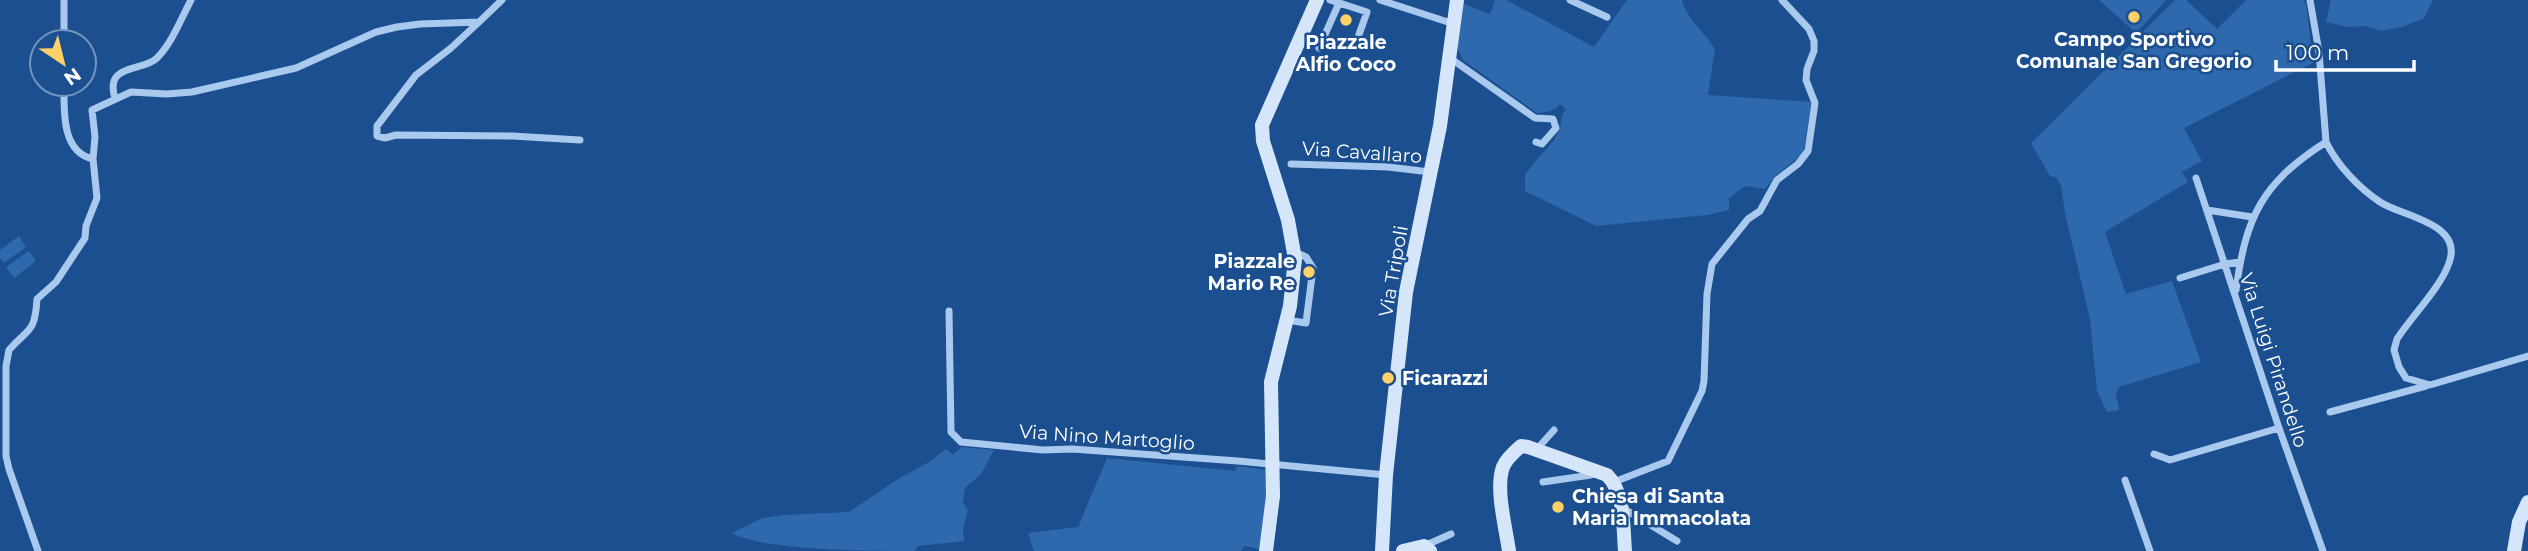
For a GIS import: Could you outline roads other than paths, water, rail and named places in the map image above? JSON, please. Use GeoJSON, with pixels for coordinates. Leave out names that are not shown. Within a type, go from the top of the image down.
{"type":"FeatureCollection","features":[{"type":"Feature","properties":{"kind":"street"},"geometry":{"type":"LineString","coordinates":[[64,0],[64,28]]}},
{"type":"Feature","properties":{"kind":"street"},"geometry":{"type":"LineString","coordinates":[[115,98],[113,86],[118,76],[157,58],[191,0]]}},
{"type":"Feature","properties":{"kind":"street"},"geometry":{"type":"LineString","coordinates":[[502,0],[451,48],[416,75],[377,126],[377,136],[512,136],[580,140]]}},
{"type":"Feature","properties":{"kind":"street"},"geometry":{"type":"LineString","coordinates":[[1266,551],[1273,496],[1271,382],[1293,284],[1294,252],[1288,220],[1263,141],[1262,125],[1317,0]]}},
{"type":"Feature","properties":{"kind":"street"},"geometry":{"type":"LineString","coordinates":[[1380,0],[1454,24]]}},
{"type":"Feature","properties":{"kind":"street","name":"Via Tripoli"},"geometry":{"type":"LineString","coordinates":[[1382,551],[1386,475],[1406,292],[1440,126],[1457,0]]}},
{"type":"Feature","properties":{"kind":"street"},"geometry":{"type":"LineString","coordinates":[[1570,0],[1607,17]]}},
{"type":"Feature","properties":{"kind":"street"},"geometry":{"type":"LineString","coordinates":[[1614,482],[1661,465],[1673,454],[1702,391],[1707,294],[1712,264],[1748,219],[1760,211],[1777,180],[1798,164],[1808,151],[1815,103],[1806,80],[1814,41],[1809,29],[1782,0]]}},
{"type":"Feature","properties":{"kind":"street"},"geometry":{"type":"LineString","coordinates":[[2310,0],[2319,51],[2326,142],[2337,162],[2382,203],[2434,225],[2449,240],[2452,250],[2446,270],[2409,320],[2397,339],[2395,350],[2399,367],[2406,378],[2430,385]]}},
{"type":"Feature","properties":{"kind":"street"},"geometry":{"type":"LineString","coordinates":[[1320,48],[1335,1],[1367,12],[1356,43]]}},
{"type":"Feature","properties":{"kind":"street"},"geometry":{"type":"LineString","coordinates":[[38,551],[6,456],[8,358],[9,350],[31,329],[35,321],[37,299],[56,282],[85,238],[86,226],[97,198],[93,159],[96,137],[92,110],[131,92],[191,92],[296,68],[376,32],[397,27],[479,22]]}},
{"type":"Feature","properties":{"kind":"street"},"geometry":{"type":"LineString","coordinates":[[1449,57],[1535,118],[1552,119],[1556,128],[1552,134],[1542,144],[1536,142]]}},
{"type":"Feature","properties":{"kind":"street"},"geometry":{"type":"LineString","coordinates":[[64,98],[64,119],[75,150],[83,157],[93,159]]}},
{"type":"Feature","properties":{"kind":"street"},"geometry":{"type":"LineString","coordinates":[[2235,293],[2252,217],[2274,183],[2287,169],[2326,142]]}},
{"type":"Feature","properties":{"kind":"street","name":"Via Cavallaro"},"geometry":{"type":"LineString","coordinates":[[1291,164],[1388,167],[1431,172]]}},
{"type":"Feature","properties":{"kind":"street","name":"Via Luigi Pirandello"},"geometry":{"type":"LineString","coordinates":[[2196,178],[2323,551]]}},
{"type":"Feature","properties":{"kind":"street"},"geometry":{"type":"LineString","coordinates":[[2207,210],[2252,217]]}},
{"type":"Feature","properties":{"kind":"street"},"geometry":{"type":"LineString","coordinates":[[2180,278],[2240,262]]}},
{"type":"Feature","properties":{"kind":"street","name":"Via Nino Martoglio"},"geometry":{"type":"LineString","coordinates":[[949,311],[951,432],[961,442],[1362,471],[1386,475]]}},
{"type":"Feature","properties":{"kind":"street"},"geometry":{"type":"LineString","coordinates":[[2330,412],[2528,356]]}},
{"type":"Feature","properties":{"kind":"street"},"geometry":{"type":"LineString","coordinates":[[2154,454],[2170,460],[2279,428]]}},
{"type":"Feature","properties":{"kind":"street"},"geometry":{"type":"LineString","coordinates":[[1536,449],[1555,430]]}},
{"type":"Feature","properties":{"kind":"street"},"geometry":{"type":"LineString","coordinates":[[1509,551],[1501,472],[1504,463],[1521,446],[1607,475],[1614,482],[1626,551]]}},
{"type":"Feature","properties":{"kind":"street"},"geometry":{"type":"LineString","coordinates":[[1543,482],[1591,475],[1594,470]]}},
{"type":"Feature","properties":{"kind":"street"},"geometry":{"type":"LineString","coordinates":[[2125,480],[2150,551]]}},
{"type":"Feature","properties":{"kind":"street"},"geometry":{"type":"LineString","coordinates":[[2514,551],[2519,522],[2528,502]]}},
{"type":"Feature","properties":{"kind":"street"},"geometry":{"type":"LineString","coordinates":[[1620,507],[1677,541]]}},
{"type":"Feature","properties":{"kind":"street"},"geometry":{"type":"LineString","coordinates":[[1404,551],[1427,549],[1451,534]]}},
{"type":"Feature","properties":{"kind":"place","name":"Campo Sportivo Comunale San Gregorio"},"geometry":{"type":"Point","coordinates":[2134,17]}},
{"type":"Feature","properties":{"kind":"place","name":"Piazzale Alfio Coco"},"geometry":{"type":"Point","coordinates":[1346,20]}},
{"type":"Feature","properties":{"kind":"place","name":"Piazzale Mario Re"},"geometry":{"type":"Point","coordinates":[1309,272]}},
{"type":"Feature","properties":{"kind":"place","name":"Ficarazzi"},"geometry":{"type":"Point","coordinates":[1388,378]}},
{"type":"Feature","properties":{"kind":"place","name":"Chiesa di Santa Maria Immacolata"},"geometry":{"type":"Point","coordinates":[1558,507]}}]}
